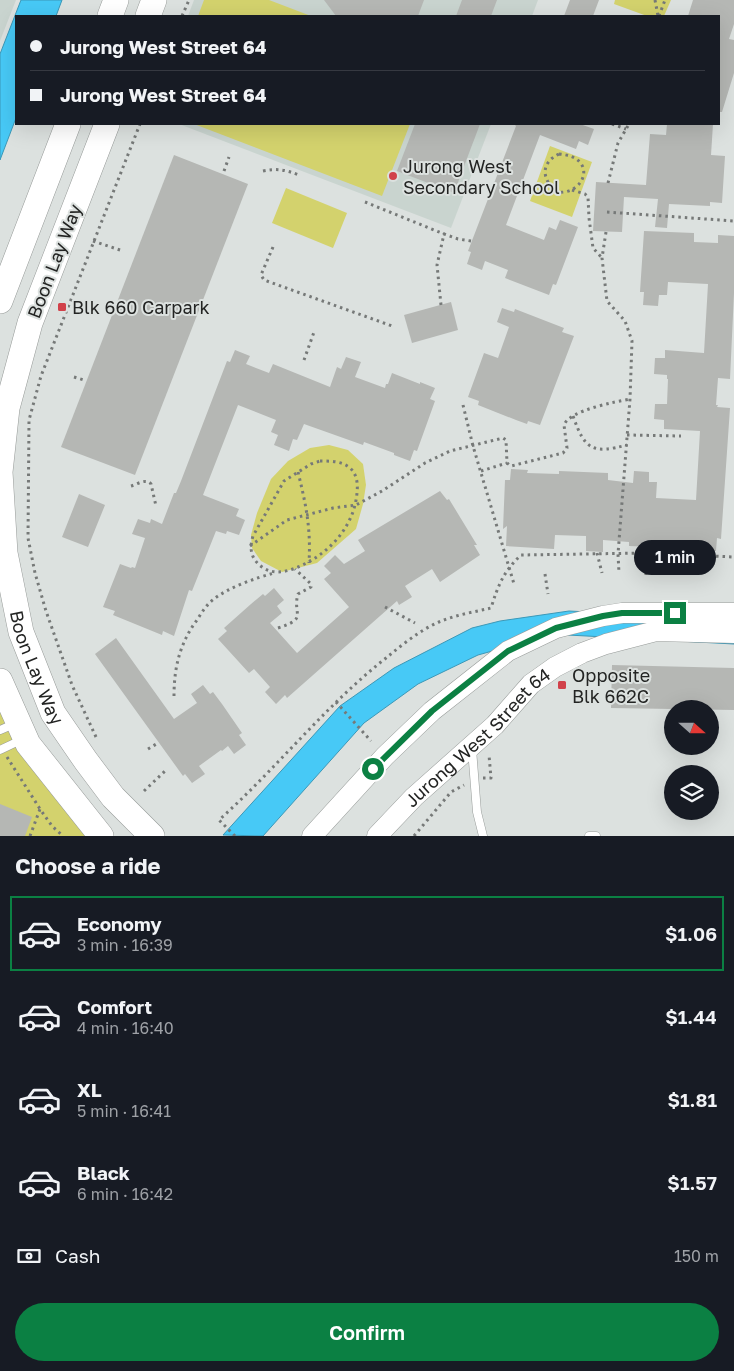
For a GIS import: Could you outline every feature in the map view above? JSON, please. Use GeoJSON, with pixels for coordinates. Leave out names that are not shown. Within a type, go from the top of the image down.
{"type":"FeatureCollection","features":[{"type":"Feature","properties":{"kind":"main road"},"geometry":{"type":"LineString","coordinates":[[110,15],[116,0]]}},
{"type":"Feature","properties":{"kind":"main road"},"geometry":{"type":"LineString","coordinates":[[148,15],[154,0]]}},
{"type":"Feature","properties":{"kind":"main road","name":"Boon Lay Way"},"geometry":{"type":"LineString","coordinates":[[0,301],[68,125]]}},
{"type":"Feature","properties":{"kind":"main road","name":"Boon Lay Way"},"geometry":{"type":"LineString","coordinates":[[107,125],[30,323],[7,408],[0,472],[5,553],[21,632],[53,713],[113,797],[152,836]]}},
{"type":"Feature","properties":{"kind":"main road"},"geometry":{"type":"LineString","coordinates":[[0,682],[15,730],[101,836]]}},
{"type":"Feature","properties":{"kind":"street","name":"Jurong West Street 64"},"geometry":{"type":"LineString","coordinates":[[312,836],[398,743],[432,711],[508,651],[556,628],[603,616],[622,613],[734,613]]}},
{"type":"Feature","properties":{"kind":"street","name":"Jurong West Street 64"},"geometry":{"type":"LineString","coordinates":[[377,836],[414,797],[472,748],[531,684],[555,667],[582,653],[621,639],[656,631],[734,633]]}},
{"type":"Feature","properties":{"kind":"lane"},"geometry":{"type":"LineString","coordinates":[[1,750],[15,730]]}},
{"type":"Feature","properties":{"kind":"lane"},"geometry":{"type":"LineString","coordinates":[[472,748],[477,812],[483,836]]}},
{"type":"Feature","properties":{"kind":"lane"},"geometry":{"type":"LineString","coordinates":[[589,836],[596,836]]}},
{"type":"Feature","properties":{"kind":"path"},"geometry":{"type":"LineString","coordinates":[[182,15],[189,0]]}},
{"type":"Feature","properties":{"kind":"path"},"geometry":{"type":"LineString","coordinates":[[655,0],[659,15]]}},
{"type":"Feature","properties":{"kind":"path"},"geometry":{"type":"LineString","coordinates":[[659,15],[665,0]]}},
{"type":"Feature","properties":{"kind":"path"},"geometry":{"type":"LineString","coordinates":[[98,741],[72,685],[35,573],[28,538],[29,420],[41,376],[140,125]]}},
{"type":"Feature","properties":{"kind":"path"},"geometry":{"type":"LineString","coordinates":[[615,125],[626,129]]}},
{"type":"Feature","properties":{"kind":"path"},"geometry":{"type":"LineString","coordinates":[[608,182],[618,143],[628,125]]}},
{"type":"Feature","properties":{"kind":"path"},"geometry":{"type":"LineString","coordinates":[[571,190],[577,187],[583,177],[584,168],[581,162],[576,157],[559,154],[552,157],[544,173],[548,184],[556,192],[561,193],[571,190],[585,194],[588,197],[593,248],[602,258]]}},
{"type":"Feature","properties":{"kind":"path"},"geometry":{"type":"LineString","coordinates":[[224,171],[229,157]]}},
{"type":"Feature","properties":{"kind":"path"},"geometry":{"type":"LineString","coordinates":[[263,171],[286,170],[299,175]]}},
{"type":"Feature","properties":{"kind":"path"},"geometry":{"type":"LineString","coordinates":[[365,202],[444,234],[470,241]]}},
{"type":"Feature","properties":{"kind":"path"},"geometry":{"type":"LineString","coordinates":[[607,212],[734,221]]}},
{"type":"Feature","properties":{"kind":"path"},"geometry":{"type":"LineString","coordinates":[[606,232],[602,258],[607,301],[625,321],[632,341],[627,445],[618,554],[619,573]]}},
{"type":"Feature","properties":{"kind":"path"},"geometry":{"type":"LineString","coordinates":[[441,305],[437,265],[444,234]]}},
{"type":"Feature","properties":{"kind":"path"},"geometry":{"type":"LineString","coordinates":[[93,241],[123,251]]}},
{"type":"Feature","properties":{"kind":"path"},"geometry":{"type":"LineString","coordinates":[[273,247],[261,275],[264,280],[395,327]]}},
{"type":"Feature","properties":{"kind":"path"},"geometry":{"type":"LineString","coordinates":[[304,360],[314,332]]}},
{"type":"Feature","properties":{"kind":"path"},"geometry":{"type":"LineString","coordinates":[[74,377],[84,380]]}},
{"type":"Feature","properties":{"kind":"path"},"geometry":{"type":"LineString","coordinates":[[480,471],[507,463],[511,466],[564,453],[567,448],[564,422],[594,407],[630,399]]}},
{"type":"Feature","properties":{"kind":"path"},"geometry":{"type":"LineString","coordinates":[[463,405],[480,471],[514,584]]}},
{"type":"Feature","properties":{"kind":"path"},"geometry":{"type":"LineString","coordinates":[[573,416],[579,434],[593,448],[607,450],[627,445]]}},
{"type":"Feature","properties":{"kind":"path"},"geometry":{"type":"LineString","coordinates":[[627,436],[681,436]]}},
{"type":"Feature","properties":{"kind":"path"},"geometry":{"type":"LineString","coordinates":[[250,546],[287,520],[333,508],[356,505],[382,491],[425,463],[450,451],[504,438],[506,440],[507,463]]}},
{"type":"Feature","properties":{"kind":"path"},"geometry":{"type":"LineString","coordinates":[[320,462],[332,462],[350,468],[358,486],[356,505],[340,536],[327,550],[295,569],[281,573],[265,569],[256,563],[252,554],[250,546],[252,536],[284,481],[298,472],[311,464],[320,462]]}},
{"type":"Feature","properties":{"kind":"path"},"geometry":{"type":"LineString","coordinates":[[298,472],[308,514],[309,562]]}},
{"type":"Feature","properties":{"kind":"path"},"geometry":{"type":"LineString","coordinates":[[131,486],[145,481],[152,484],[156,506]]}},
{"type":"Feature","properties":{"kind":"path"},"geometry":{"type":"LineString","coordinates":[[646,575],[647,547]]}},
{"type":"Feature","properties":{"kind":"path"},"geometry":{"type":"LineString","coordinates":[[235,836],[220,820],[249,793],[336,702],[395,650],[439,622],[491,608],[497,588],[509,566],[521,555],[647,553],[734,557]]}},
{"type":"Feature","properties":{"kind":"path"},"geometry":{"type":"LineString","coordinates":[[598,554],[602,573]]}},
{"type":"Feature","properties":{"kind":"path"},"geometry":{"type":"LineString","coordinates":[[278,628],[292,624],[297,618],[298,594],[311,587],[312,584],[295,569]]}},
{"type":"Feature","properties":{"kind":"path"},"geometry":{"type":"LineString","coordinates":[[174,696],[178,654],[188,631],[204,609],[215,598],[253,579],[278,572]]}},
{"type":"Feature","properties":{"kind":"path"},"geometry":{"type":"LineString","coordinates":[[545,574],[548,594]]}},
{"type":"Feature","properties":{"kind":"path"},"geometry":{"type":"LineString","coordinates":[[385,607],[415,623]]}},
{"type":"Feature","properties":{"kind":"path"},"geometry":{"type":"LineString","coordinates":[[336,702],[371,740]]}},
{"type":"Feature","properties":{"kind":"path"},"geometry":{"type":"LineString","coordinates":[[148,749],[158,743]]}},
{"type":"Feature","properties":{"kind":"path"},"geometry":{"type":"LineString","coordinates":[[1,750],[52,826],[62,836]]}},
{"type":"Feature","properties":{"kind":"path"},"geometry":{"type":"LineString","coordinates":[[144,791],[165,771]]}},
{"type":"Feature","properties":{"kind":"path"},"geometry":{"type":"LineString","coordinates":[[30,836],[40,808]]}},
{"type":"Feature","properties":{"kind":"shaded area"},"geometry":{"type":"Polygon","coordinates":[[[0,0],[16,0],[0,41],[0,0]]]}},
{"type":"Feature","properties":{"kind":"shaded area"},"geometry":{"type":"Polygon","coordinates":[[[194,0],[538,0],[532,15],[188,15],[194,0]]]}},
{"type":"Feature","properties":{"kind":"shaded area"},"geometry":{"type":"Polygon","coordinates":[[[204,0],[269,0],[308,15],[198,15],[204,0]]]}},
{"type":"Feature","properties":{"kind":"shaded area"},"geometry":{"type":"Polygon","coordinates":[[[615,0],[671,0],[664,15],[644,15],[614,4],[615,0]]]}},
{"type":"Feature","properties":{"kind":"shaded area","name":"Jurong West Secondary School"},"geometry":{"type":"Polygon","coordinates":[[[182,125],[491,125],[451,228],[182,125]]]}},
{"type":"Feature","properties":{"kind":"shaded area"},"geometry":{"type":"Polygon","coordinates":[[[197,125],[410,125],[382,196],[197,125]]]}},
{"type":"Feature","properties":{"kind":"shaded area"},"geometry":{"type":"Polygon","coordinates":[[[550,146],[592,162],[572,217],[530,201],[550,146]]]}},
{"type":"Feature","properties":{"kind":"shaded area"},"geometry":{"type":"Polygon","coordinates":[[[286,188],[347,213],[333,248],[272,223],[286,188]]]}},
{"type":"Feature","properties":{"kind":"shaded area"},"geometry":{"type":"Polygon","coordinates":[[[329,445],[348,450],[363,464],[366,485],[356,529],[317,563],[282,572],[261,561],[252,548],[251,535],[257,513],[271,479],[288,461],[310,448],[329,445]]]}},
{"type":"Feature","properties":{"kind":"shaded area"},"geometry":{"type":"Polygon","coordinates":[[[0,705],[88,836],[0,836],[0,705]]]}},
{"type":"Feature","properties":{"kind":"water"},"geometry":{"type":"Polygon","coordinates":[[[21,0],[62,0],[56,15],[15,15],[21,0]]]}},
{"type":"Feature","properties":{"kind":"water"},"geometry":{"type":"Polygon","coordinates":[[[15,15],[15,121],[0,160],[0,54],[15,15]]]}},
{"type":"Feature","properties":{"kind":"water"},"geometry":{"type":"Polygon","coordinates":[[[569,611],[628,614],[734,612],[734,644],[568,635],[521,643],[478,655],[418,684],[364,723],[263,836],[223,835],[340,706],[394,668],[472,628],[500,621],[569,611]]]}},
{"type":"Feature","properties":{"kind":"building"},"geometry":{"type":"Polygon","coordinates":[[[324,0],[424,0],[418,15],[335,15],[324,0]]]}},
{"type":"Feature","properties":{"kind":"building"},"geometry":{"type":"Polygon","coordinates":[[[462,0],[497,0],[491,15],[456,15],[462,0]]]}},
{"type":"Feature","properties":{"kind":"building"},"geometry":{"type":"Polygon","coordinates":[[[570,0],[599,0],[593,15],[564,15],[570,0]]]}},
{"type":"Feature","properties":{"kind":"building"},"geometry":{"type":"Polygon","coordinates":[[[693,0],[734,0],[734,24],[729,39],[734,40],[734,73],[722,112],[720,112],[720,15],[688,15],[693,0]]]}},
{"type":"Feature","properties":{"kind":"building"},"geometry":{"type":"Polygon","coordinates":[[[415,125],[480,125],[454,193],[397,171],[415,125]]]}},
{"type":"Feature","properties":{"kind":"building"},"geometry":{"type":"Polygon","coordinates":[[[583,125],[594,129],[588,145],[579,141],[576,149],[540,135],[506,225],[544,240],[549,227],[556,230],[560,220],[578,227],[556,285],[553,284],[549,295],[505,278],[508,270],[485,261],[482,270],[467,264],[471,252],[468,251],[516,126],[583,125]]]}},
{"type":"Feature","properties":{"kind":"building"},"geometry":{"type":"Polygon","coordinates":[[[667,125],[713,125],[711,155],[725,156],[722,203],[710,202],[710,206],[669,204],[667,228],[655,227],[658,199],[624,197],[622,232],[593,231],[596,182],[646,185],[650,134],[666,135],[667,125]]]}},
{"type":"Feature","properties":{"kind":"building"},"geometry":{"type":"Polygon","coordinates":[[[174,155],[248,184],[135,475],[61,447],[174,155]]]}},
{"type":"Feature","properties":{"kind":"building"},"geometry":{"type":"Polygon","coordinates":[[[644,231],[694,233],[694,242],[718,243],[718,235],[734,236],[734,293],[730,379],[718,378],[716,405],[718,405],[717,407],[730,408],[721,539],[717,538],[716,551],[700,550],[700,543],[676,542],[676,548],[629,546],[629,542],[603,540],[603,552],[586,551],[586,536],[555,535],[554,549],[506,546],[507,526],[503,529],[505,480],[510,480],[511,469],[528,470],[527,473],[559,474],[559,471],[608,473],[608,480],[633,483],[634,471],[649,472],[649,482],[657,482],[656,498],[696,500],[700,431],[664,429],[664,420],[654,419],[655,404],[667,404],[668,379],[667,375],[654,374],[655,358],[665,358],[665,350],[704,353],[708,284],[668,282],[667,295],[659,295],[658,306],[643,305],[644,292],[640,292],[644,231]]]}},
{"type":"Feature","properties":{"kind":"building"},"geometry":{"type":"Polygon","coordinates":[[[451,302],[458,330],[412,343],[404,315],[451,302]]]}},
{"type":"Feature","properties":{"kind":"building"},"geometry":{"type":"Polygon","coordinates":[[[502,308],[514,312],[515,309],[564,328],[562,332],[574,336],[540,425],[528,421],[527,424],[516,420],[478,405],[479,401],[468,397],[484,353],[498,358],[509,327],[497,322],[502,308]]]}},
{"type":"Feature","properties":{"kind":"building"},"geometry":{"type":"Polygon","coordinates":[[[235,350],[250,356],[246,364],[269,373],[273,364],[330,387],[337,367],[341,369],[346,357],[361,362],[355,377],[385,388],[392,373],[435,388],[430,399],[435,401],[417,451],[414,450],[410,461],[364,442],[363,445],[304,424],[297,440],[293,439],[289,451],[274,445],[278,435],[271,432],[276,420],[238,405],[203,495],[239,509],[236,516],[245,520],[239,535],[227,531],[226,534],[216,531],[192,591],[189,590],[174,636],[163,631],[162,635],[113,615],[115,611],[103,607],[120,564],[135,568],[145,538],[132,534],[138,519],[150,523],[151,519],[162,524],[174,493],[176,493],[181,481],[227,361],[230,362],[235,350]]]}},
{"type":"Feature","properties":{"kind":"building"},"geometry":{"type":"Polygon","coordinates":[[[440,491],[447,500],[449,499],[477,545],[474,545],[480,555],[440,582],[432,569],[405,586],[412,597],[399,605],[397,601],[287,698],[285,695],[276,704],[265,692],[270,687],[254,669],[249,673],[218,639],[227,631],[224,628],[263,594],[265,596],[274,588],[284,600],[277,606],[282,613],[270,623],[297,653],[349,607],[324,579],[331,573],[324,566],[335,555],[344,564],[365,551],[358,540],[440,491]]]}},
{"type":"Feature","properties":{"kind":"building"},"geometry":{"type":"Polygon","coordinates":[[[79,494],[105,505],[88,547],[62,537],[79,494]]]}},
{"type":"Feature","properties":{"kind":"building"},"geometry":{"type":"Polygon","coordinates":[[[116,638],[174,719],[197,703],[191,694],[203,685],[210,694],[213,692],[222,704],[242,733],[239,735],[246,745],[234,754],[228,746],[221,750],[199,766],[205,774],[192,783],[185,774],[183,776],[95,654],[116,638]]]}},
{"type":"Feature","properties":{"kind":"building"},"geometry":{"type":"Polygon","coordinates":[[[612,665],[734,668],[734,710],[719,710],[719,700],[664,700],[664,709],[611,708],[612,665]]]}},
{"type":"Feature","properties":{"kind":"building"},"geometry":{"type":"Polygon","coordinates":[[[0,804],[32,817],[25,836],[0,836],[0,804]]]}},
{"type":"Feature","properties":{"kind":"place","name":"Jurong West Secondary School"},"geometry":{"type":"Point","coordinates":[393,176]}},
{"type":"Feature","properties":{"kind":"place","name":"Blk 660 Carpark"},"geometry":{"type":"Point","coordinates":[62,307]}},
{"type":"Feature","properties":{"kind":"place","name":"Opposite Blk 662C"},"geometry":{"type":"Point","coordinates":[562,685]}},
{"type":"Feature","properties":{"kind":"route"},"geometry":{"type":"LineString","coordinates":[[373,769],[432,711],[508,651],[556,628],[603,616],[622,613],[675,613]]}}]}
